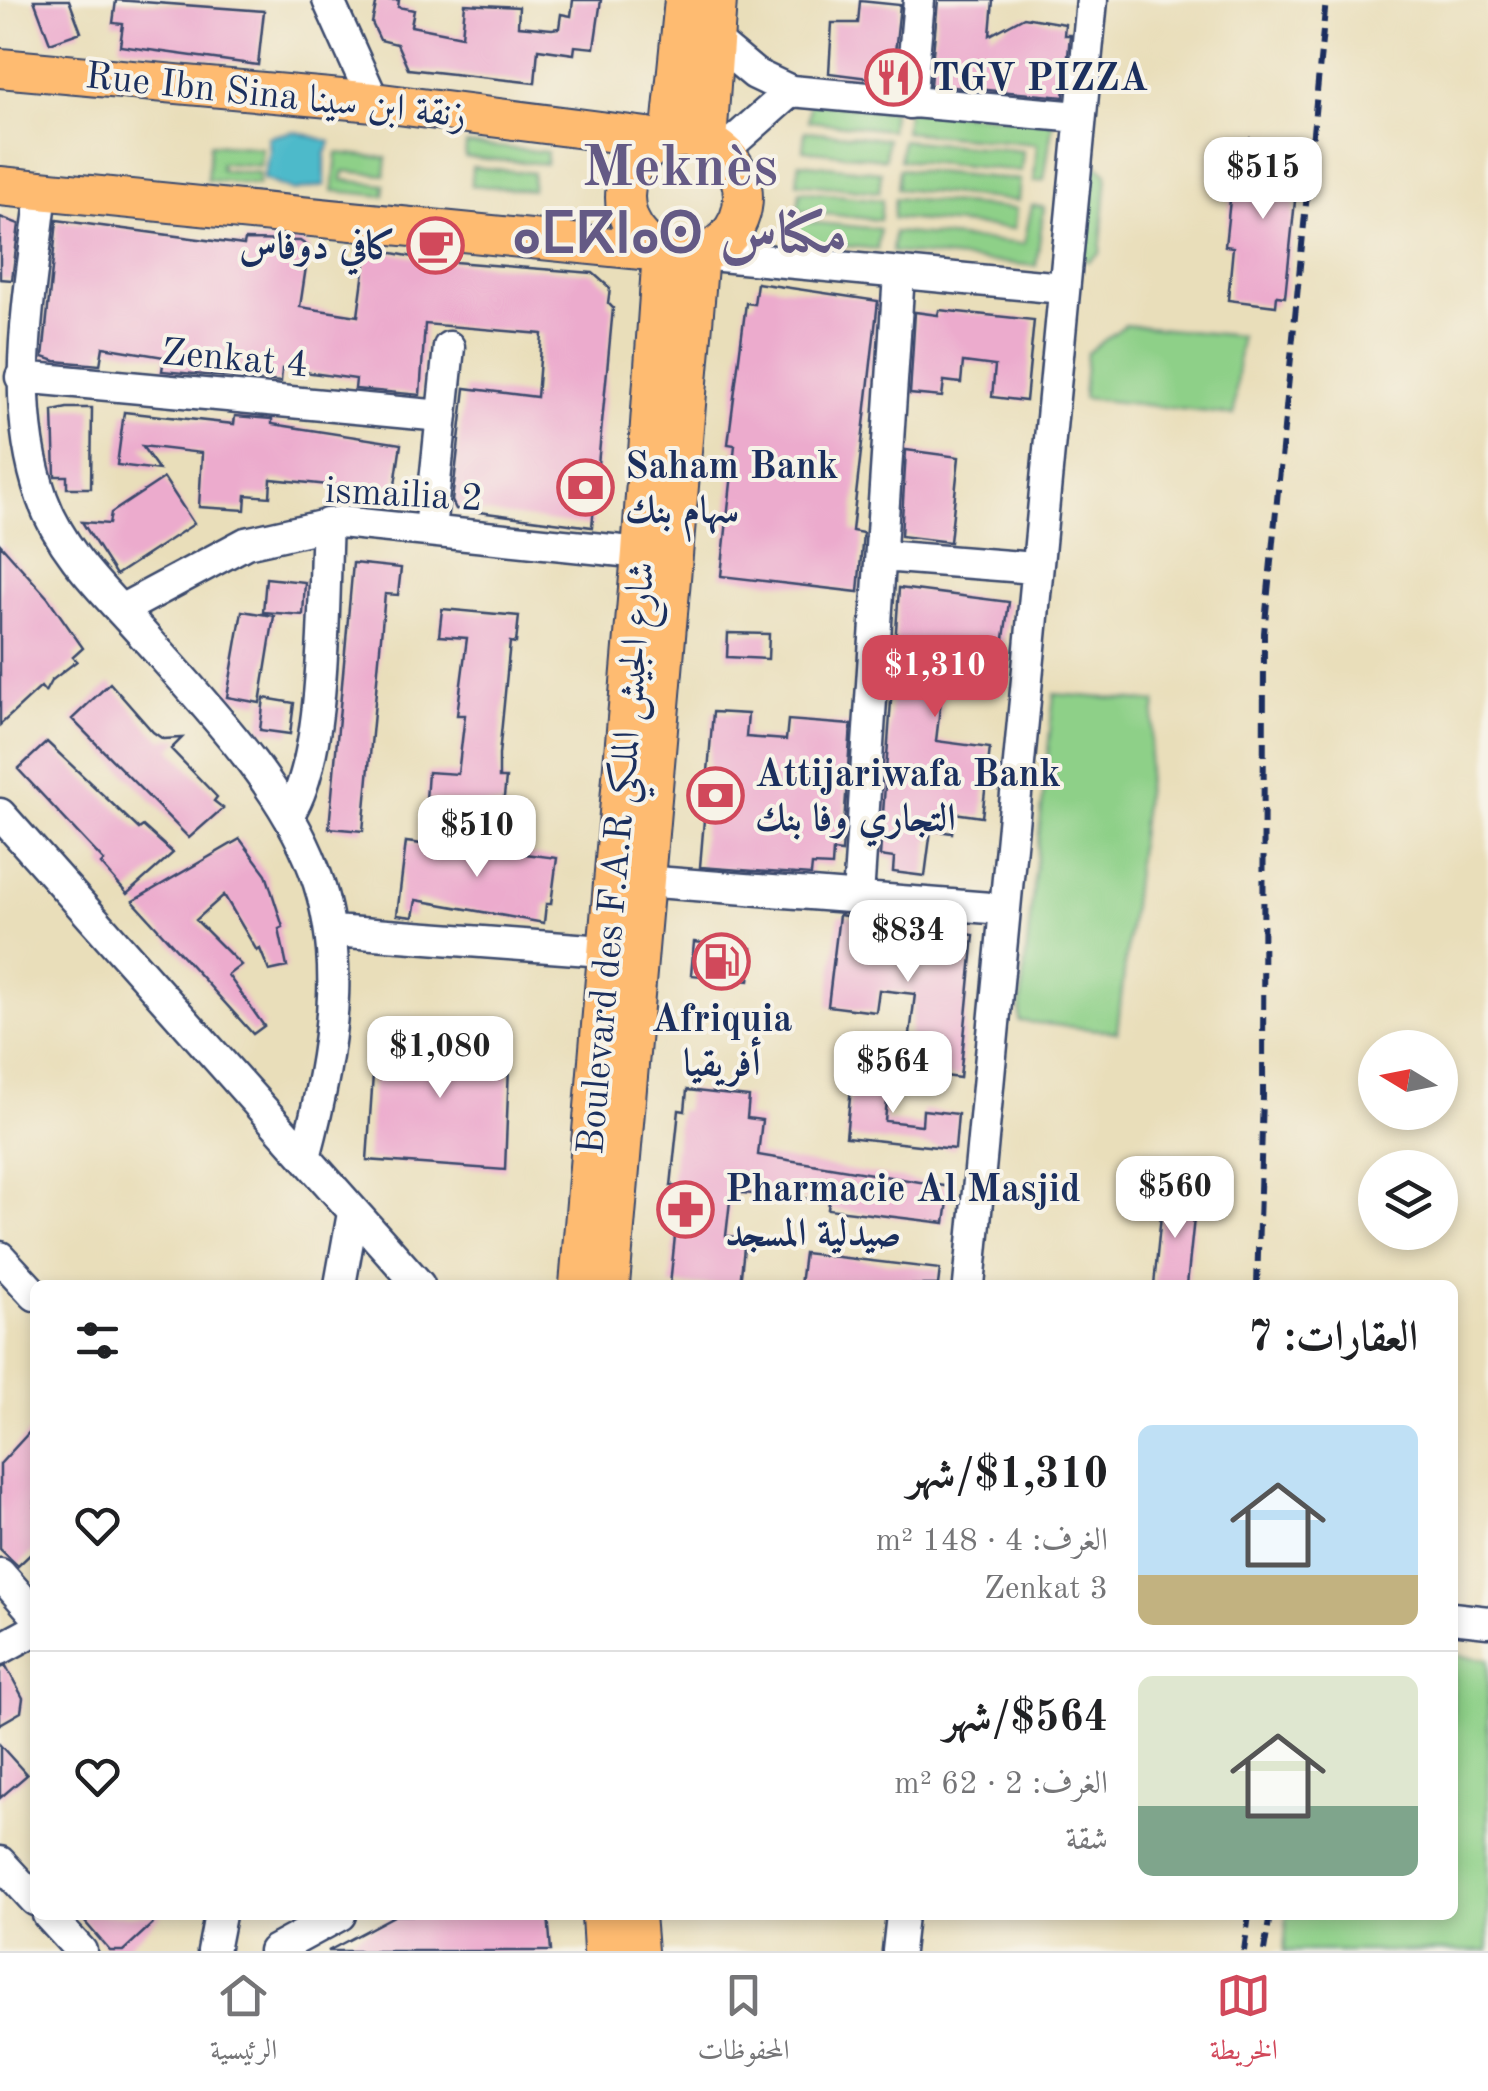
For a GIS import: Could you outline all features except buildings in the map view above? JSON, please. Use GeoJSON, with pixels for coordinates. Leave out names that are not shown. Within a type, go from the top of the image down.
{"type":"FeatureCollection","features":[{"type":"Feature","properties":{"kind":"main road"},"geometry":{"type":"LineString","coordinates":[[0,186],[700,254],[716,247],[739,218],[741,181],[699,145],[684,0]]}},
{"type":"Feature","properties":{"kind":"main road"},"geometry":{"type":"LineString","coordinates":[[699,145],[717,0]]}},
{"type":"Feature","properties":{"kind":"main road","name":"Rue Ibn Sina زنقة ابن سينا"},"geometry":{"type":"LineString","coordinates":[[0,68],[374,102],[699,145]]}},
{"type":"Feature","properties":{"kind":"main road"},"geometry":{"type":"LineString","coordinates":[[662,252],[634,228],[625,193],[639,159],[699,145]]}},
{"type":"Feature","properties":{"kind":"main road","name":"Boulevard des F.A.R شارع الجيش الملكي"},"geometry":{"type":"LineString","coordinates":[[579,1280],[604,952],[641,553],[662,252]]}},
{"type":"Feature","properties":{"kind":"main road","name":"Boulevard des F.A.R شارع الجيش الملكي"},"geometry":{"type":"LineString","coordinates":[[610,1280],[700,254]]}},
{"type":"Feature","properties":{"kind":"main road"},"geometry":{"type":"LineString","coordinates":[[601,1920],[603,1951]]}},
{"type":"Feature","properties":{"kind":"main road"},"geometry":{"type":"LineString","coordinates":[[635,1920],[638,1951]]}},
{"type":"Feature","properties":{"kind":"street"},"geometry":{"type":"LineString","coordinates":[[328,0],[374,102]]}},
{"type":"Feature","properties":{"kind":"street"},"geometry":{"type":"LineString","coordinates":[[910,103],[918,0]]}},
{"type":"Feature","properties":{"kind":"street"},"geometry":{"type":"LineString","coordinates":[[969,1280],[1092,0]]}},
{"type":"Feature","properties":{"kind":"street"},"geometry":{"type":"LineString","coordinates":[[713,39],[755,74],[790,91],[1079,116]]}},
{"type":"Feature","properties":{"kind":"street"},"geometry":{"type":"LineString","coordinates":[[699,145],[790,91]]}},
{"type":"Feature","properties":{"kind":"street"},"geometry":{"type":"LineString","coordinates":[[42,191],[21,378],[33,468],[44,503],[80,566],[256,762],[290,812],[321,884],[334,931],[326,1082],[305,1157]]}},
{"type":"Feature","properties":{"kind":"street"},"geometry":{"type":"LineString","coordinates":[[700,254],[1063,288]]}},
{"type":"Feature","properties":{"kind":"street"},"geometry":{"type":"LineString","coordinates":[[858,897],[899,274]]}},
{"type":"Feature","properties":{"kind":"street"},"geometry":{"type":"LineString","coordinates":[[430,530],[450,347]]}},
{"type":"Feature","properties":{"kind":"street","name":"Zenkat 4"},"geometry":{"type":"LineString","coordinates":[[21,378],[442,416]]}},
{"type":"Feature","properties":{"kind":"street"},"geometry":{"type":"LineString","coordinates":[[290,812],[306,783],[314,732],[328,524]]}},
{"type":"Feature","properties":{"kind":"street","name":"ismailia 2"},"geometry":{"type":"LineString","coordinates":[[121,610],[246,543],[328,524],[430,530],[641,553]]}},
{"type":"Feature","properties":{"kind":"street"},"geometry":{"type":"LineString","coordinates":[[882,556],[1035,568]]}},
{"type":"Feature","properties":{"kind":"street"},"geometry":{"type":"LineString","coordinates":[[0,814],[414,1280]]}},
{"type":"Feature","properties":{"kind":"street"},"geometry":{"type":"LineString","coordinates":[[643,881],[1003,910]]}},
{"type":"Feature","properties":{"kind":"street"},"geometry":{"type":"LineString","coordinates":[[334,931],[604,952]]}},
{"type":"Feature","properties":{"kind":"street"},"geometry":{"type":"LineString","coordinates":[[341,1280],[353,1214]]}},
{"type":"Feature","properties":{"kind":"street"},"geometry":{"type":"LineString","coordinates":[[0,1257],[30,1290]]}},
{"type":"Feature","properties":{"kind":"street"},"geometry":{"type":"LineString","coordinates":[[0,1574],[30,1608]]}},
{"type":"Feature","properties":{"kind":"street"},"geometry":{"type":"LineString","coordinates":[[1458,1619],[1488,1622]]}},
{"type":"Feature","properties":{"kind":"street"},"geometry":{"type":"LineString","coordinates":[[0,1649],[30,1633]]}},
{"type":"Feature","properties":{"kind":"street"},"geometry":{"type":"LineString","coordinates":[[1,1865],[30,1895]]}},
{"type":"Feature","properties":{"kind":"street"},"geometry":{"type":"LineString","coordinates":[[53,1920],[81,1951]]}},
{"type":"Feature","properties":{"kind":"street"},"geometry":{"type":"LineString","coordinates":[[213,1951],[219,1920]]}},
{"type":"Feature","properties":{"kind":"street"},"geometry":{"type":"LineString","coordinates":[[274,1951],[331,1920]]}},
{"type":"Feature","properties":{"kind":"street"},"geometry":{"type":"LineString","coordinates":[[898,1951],[901,1920]]}},
{"type":"Feature","properties":{"kind":"green space"},"geometry":{"type":"Polygon","coordinates":[[[810,102],[892,111],[890,130],[808,121],[810,102]]]}},
{"type":"Feature","properties":{"kind":"green space"},"geometry":{"type":"Polygon","coordinates":[[[907,109],[1053,121],[1044,180],[1034,181],[1037,144],[905,132],[907,109]]]}},
{"type":"Feature","properties":{"kind":"green space"},"geometry":{"type":"Polygon","coordinates":[[[805,131],[887,139],[885,159],[803,150],[805,131]]]}},
{"type":"Feature","properties":{"kind":"green space"},"geometry":{"type":"Polygon","coordinates":[[[902,140],[1023,151],[1021,171],[900,160],[902,140]]]}},
{"type":"Feature","properties":{"kind":"green space"},"geometry":{"type":"Polygon","coordinates":[[[210,144],[262,148],[260,166],[221,163],[221,170],[259,173],[258,185],[207,180],[210,144]]]}},
{"type":"Feature","properties":{"kind":"green space"},"geometry":{"type":"Polygon","coordinates":[[[466,144],[547,152],[546,164],[465,157],[466,144]]]}},
{"type":"Feature","properties":{"kind":"green space"},"geometry":{"type":"Polygon","coordinates":[[[337,153],[387,158],[385,175],[344,171],[342,180],[385,185],[384,196],[333,191],[337,153]]]}},
{"type":"Feature","properties":{"kind":"green space"},"geometry":{"type":"Polygon","coordinates":[[[799,163],[881,172],[879,192],[797,183],[799,163]]]}},
{"type":"Feature","properties":{"kind":"green space"},"geometry":{"type":"Polygon","coordinates":[[[1098,166],[1107,174],[1100,253],[1088,262],[1079,254],[1089,170],[1098,166]]]}},
{"type":"Feature","properties":{"kind":"green space"},"geometry":{"type":"Polygon","coordinates":[[[472,167],[533,173],[532,190],[471,185],[472,167]]]}},
{"type":"Feature","properties":{"kind":"green space"},"geometry":{"type":"Polygon","coordinates":[[[899,169],[1020,180],[1018,201],[897,189],[899,169]]]}},
{"type":"Feature","properties":{"kind":"green space"},"geometry":{"type":"Polygon","coordinates":[[[800,191],[882,200],[880,220],[798,211],[800,191]]]}},
{"type":"Feature","properties":{"kind":"green space"},"geometry":{"type":"Polygon","coordinates":[[[895,198],[1016,209],[1014,229],[893,218],[895,198]]]}},
{"type":"Feature","properties":{"kind":"green space"},"geometry":{"type":"Polygon","coordinates":[[[1032,205],[1044,207],[1036,266],[892,252],[894,232],[1024,244],[1032,205]]]}},
{"type":"Feature","properties":{"kind":"green space"},"geometry":{"type":"Polygon","coordinates":[[[797,221],[880,229],[877,249],[795,241],[797,221]]]}},
{"type":"Feature","properties":{"kind":"green space"},"geometry":{"type":"Polygon","coordinates":[[[1125,325],[1240,336],[1234,415],[1083,398],[1087,353],[1125,325]]]}},
{"type":"Feature","properties":{"kind":"green space"},"geometry":{"type":"Polygon","coordinates":[[[1054,694],[1156,702],[1117,1032],[1019,1021],[1054,694]]]}},
{"type":"Feature","properties":{"kind":"green space"},"geometry":{"type":"Polygon","coordinates":[[[1458,1656],[1488,1659],[1488,1951],[1284,1951],[1287,1920],[1458,1920],[1458,1656]]]}},
{"type":"Feature","properties":{"kind":"water"},"geometry":{"type":"Polygon","coordinates":[[[294,131],[331,142],[325,155],[325,185],[294,191],[263,179],[270,151],[268,137],[294,131]]]}},
{"type":"Feature","properties":{"kind":"railway"},"geometry":{"type":"LineString","coordinates":[[1257,1280],[1263,1097],[1264,633],[1326,0]]}},
{"type":"Feature","properties":{"kind":"railway"},"geometry":{"type":"LineString","coordinates":[[1244,1951],[1248,1920]]}},
{"type":"Feature","properties":{"kind":"railway"},"geometry":{"type":"LineString","coordinates":[[1264,1951],[1269,1920]]}},
{"type":"Feature","properties":{"kind":"place","name":"TGV PIZZA"},"geometry":{"type":"Point","coordinates":[893,77]}},
{"type":"Feature","properties":{"kind":"place","name":"كافي دوفاس"},"geometry":{"type":"Point","coordinates":[435,245]}},
{"type":"Feature","properties":{"kind":"place","name":"Saham Bank سهام بنك"},"geometry":{"type":"Point","coordinates":[586,487]}},
{"type":"Feature","properties":{"kind":"place","name":"Attijariwafa Bank التجاري وفا بنك"},"geometry":{"type":"Point","coordinates":[716,795]}},
{"type":"Feature","properties":{"kind":"place","name":"Afriquia أفريقيا"},"geometry":{"type":"Point","coordinates":[722,961]}},
{"type":"Feature","properties":{"kind":"place","name":"Pharmacie Al Masjid صيدلية المسجد"},"geometry":{"type":"Point","coordinates":[686,1210]}},
{"type":"Feature","properties":{"kind":"district","name":"Meknès ⴰⵎⴽⵏⴰⵙ مكناس"},"geometry":{"type":"Point","coordinates":[680,198]}}]}
